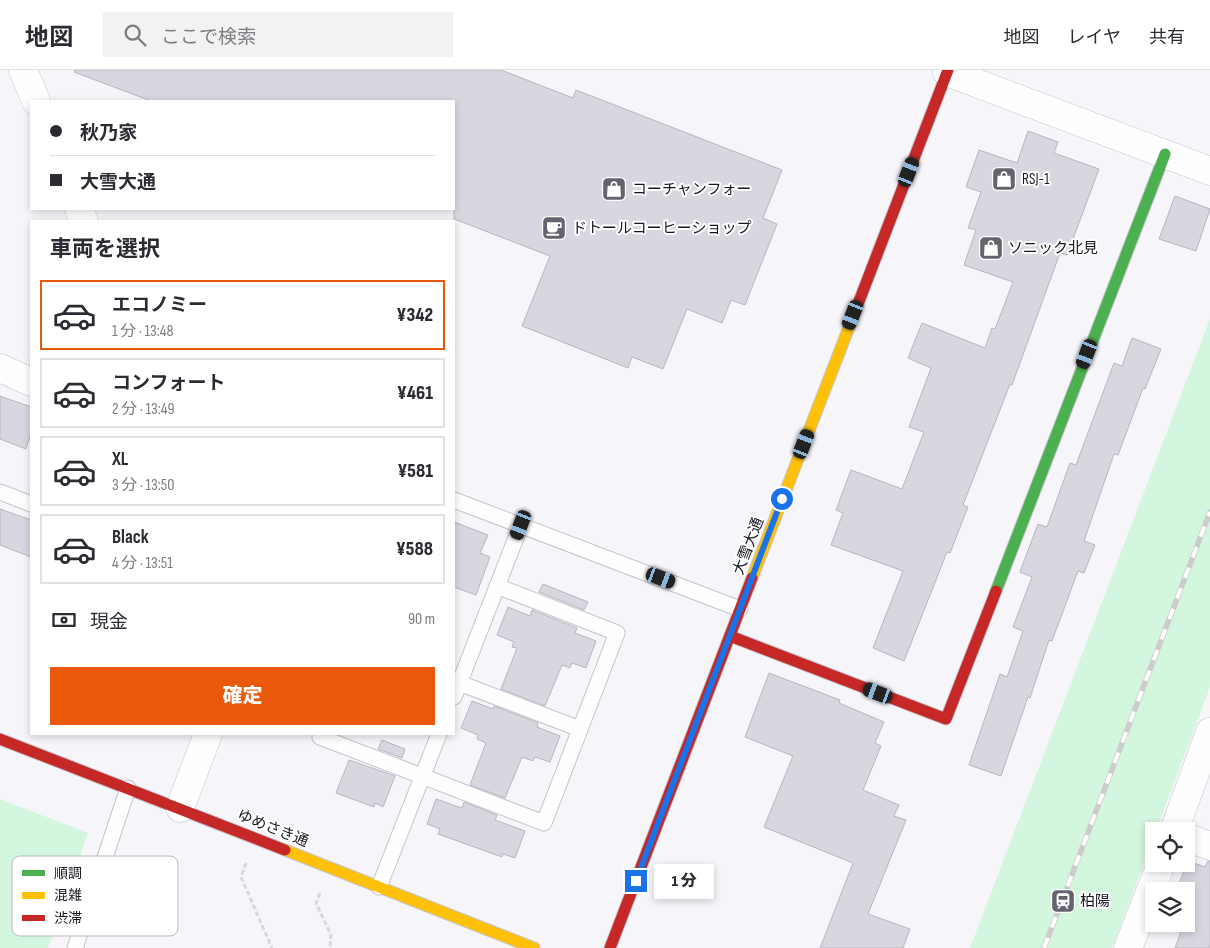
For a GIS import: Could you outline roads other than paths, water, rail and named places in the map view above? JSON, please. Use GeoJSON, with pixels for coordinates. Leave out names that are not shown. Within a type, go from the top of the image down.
{"type":"FeatureCollection","features":[{"type":"Feature","properties":{"kind":"main road","name":"大雪大通"},"geometry":{"type":"LineString","coordinates":[[610,948],[947,71]]}},
{"type":"Feature","properties":{"kind":"main road"},"geometry":{"type":"LineString","coordinates":[[730,636],[946,720],[1165,154]]}},
{"type":"Feature","properties":{"kind":"main road","name":"ゆめさき通"},"geometry":{"type":"LineString","coordinates":[[0,739],[255,837],[534,948]]}},
{"type":"Feature","properties":{"kind":"street"},"geometry":{"type":"LineString","coordinates":[[23,70],[36,100]]}},
{"type":"Feature","properties":{"kind":"street"},"geometry":{"type":"LineString","coordinates":[[947,71],[1210,171]]}},
{"type":"Feature","properties":{"kind":"street"},"geometry":{"type":"LineString","coordinates":[[0,368],[30,382]]}},
{"type":"Feature","properties":{"kind":"street"},"geometry":{"type":"LineString","coordinates":[[1177,822],[1210,732]]}},
{"type":"Feature","properties":{"kind":"street"},"geometry":{"type":"LineString","coordinates":[[180,808],[208,735]]}},
{"type":"Feature","properties":{"kind":"street"},"geometry":{"type":"LineString","coordinates":[[1195,840],[1210,846]]}},
{"type":"Feature","properties":{"kind":"street"},"geometry":{"type":"LineString","coordinates":[[1128,948],[1158,872]]}},
{"type":"Feature","properties":{"kind":"lane"},"geometry":{"type":"LineString","coordinates":[[0,492],[30,504]]}},
{"type":"Feature","properties":{"kind":"lane"},"geometry":{"type":"LineString","coordinates":[[455,500],[740,609]]}},
{"type":"Feature","properties":{"kind":"lane"},"geometry":{"type":"LineString","coordinates":[[521,525],[457,682],[580,729]]}},
{"type":"Feature","properties":{"kind":"lane"},"geometry":{"type":"LineString","coordinates":[[320,737],[544,823],[618,633],[497,586]]}},
{"type":"Feature","properties":{"kind":"lane"},"geometry":{"type":"LineString","coordinates":[[380,887],[439,735]]}},
{"type":"Feature","properties":{"kind":"lane"},"geometry":{"type":"LineString","coordinates":[[105,856],[128,788]]}},
{"type":"Feature","properties":{"kind":"lane"},"geometry":{"type":"LineString","coordinates":[[75,948],[79,936]]}},
{"type":"Feature","properties":{"kind":"railway"},"geometry":{"type":"LineString","coordinates":[[1044,948],[1210,512]]}},
{"type":"Feature","properties":{"kind":"place","name":"RSJ-1"},"geometry":{"type":"Point","coordinates":[1004,179]}},
{"type":"Feature","properties":{"kind":"place","name":"コーチャンフォー"},"geometry":{"type":"Point","coordinates":[614,189]}},
{"type":"Feature","properties":{"kind":"place","name":"ドトールコーヒーショップ"},"geometry":{"type":"Point","coordinates":[554,228]}},
{"type":"Feature","properties":{"kind":"place","name":"ソニック北見"},"geometry":{"type":"Point","coordinates":[991,248]}},
{"type":"Feature","properties":{"kind":"place","name":"柏陽"},"geometry":{"type":"Point","coordinates":[1063,901]}}]}
